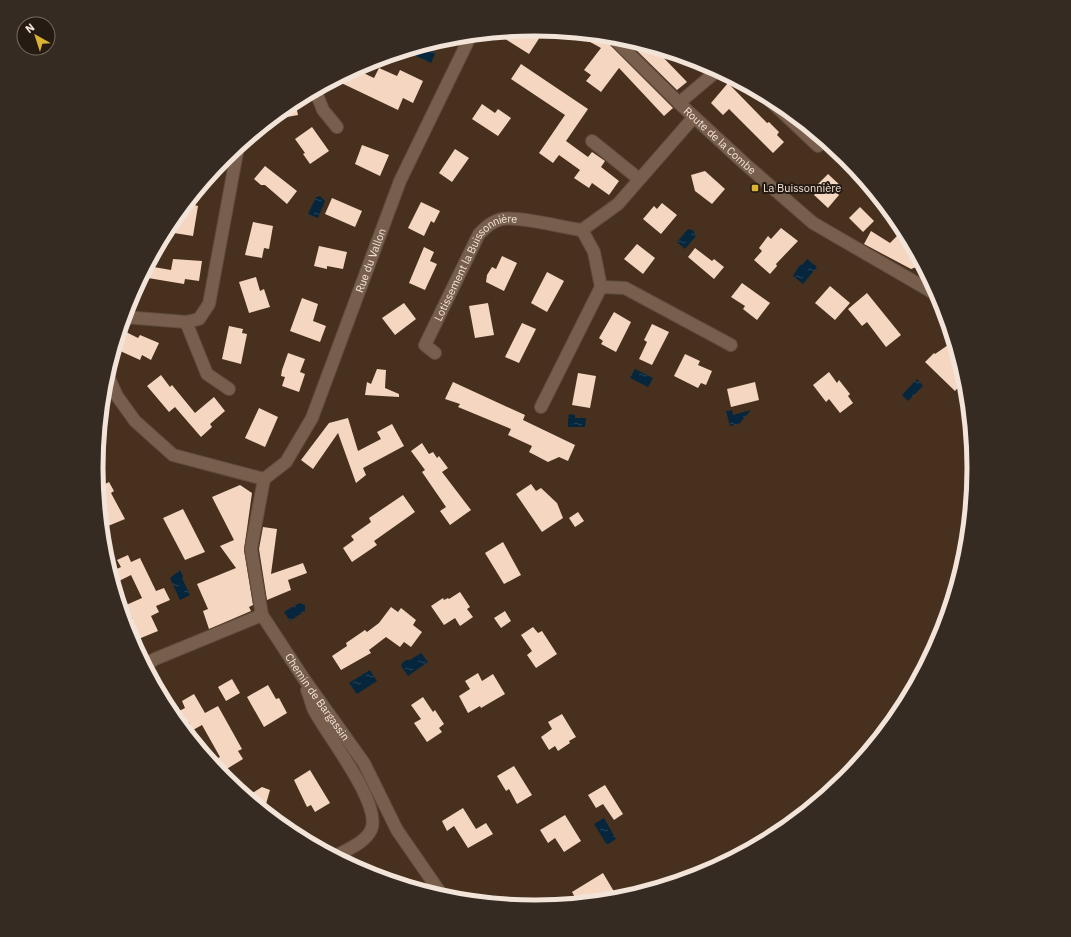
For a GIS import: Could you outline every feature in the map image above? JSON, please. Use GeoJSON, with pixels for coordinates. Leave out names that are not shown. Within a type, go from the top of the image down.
{"type":"FeatureCollection","features":[{"type":"Feature","properties":{"kind":"street","name":"Rue du Vallon"},"geometry":{"type":"LineString","coordinates":[[264,479],[286,462],[312,418],[400,181],[468,42]]}},
{"type":"Feature","properties":{"kind":"street","name":"Route de la Combe"},"geometry":{"type":"LineString","coordinates":[[619,44],[694,117],[813,224],[929,290]]}},
{"type":"Feature","properties":{"kind":"street"},"geometry":{"type":"LineString","coordinates":[[679,103],[713,74]]}},
{"type":"Feature","properties":{"kind":"street"},"geometry":{"type":"LineString","coordinates":[[317,95],[323,110],[337,127]]}},
{"type":"Feature","properties":{"kind":"street"},"geometry":{"type":"LineString","coordinates":[[541,407],[601,287],[594,252],[582,230],[618,204],[694,117]]}},
{"type":"Feature","properties":{"kind":"street"},"geometry":{"type":"LineString","coordinates":[[787,117],[818,146]]}},
{"type":"Feature","properties":{"kind":"street"},"geometry":{"type":"LineString","coordinates":[[592,141],[639,179]]}},
{"type":"Feature","properties":{"kind":"street"},"geometry":{"type":"LineString","coordinates":[[130,318],[186,322],[199,319],[210,304],[236,157]]}},
{"type":"Feature","properties":{"kind":"street","name":"Lotissement la Buissonnière"},"geometry":{"type":"LineString","coordinates":[[435,353],[425,345],[479,234],[484,229],[501,219],[516,219],[582,230]]}},
{"type":"Feature","properties":{"kind":"street"},"geometry":{"type":"LineString","coordinates":[[601,287],[625,288],[731,345]]}},
{"type":"Feature","properties":{"kind":"street"},"geometry":{"type":"LineString","coordinates":[[186,322],[207,374],[229,389]]}},
{"type":"Feature","properties":{"kind":"street"},"geometry":{"type":"LineString","coordinates":[[111,383],[117,396],[134,421],[173,455],[264,479]]}},
{"type":"Feature","properties":{"kind":"street","name":"Chemin de Bargassin"},"geometry":{"type":"LineString","coordinates":[[264,479],[251,549],[262,615],[304,679],[364,763],[397,830],[438,890]]}},
{"type":"Feature","properties":{"kind":"street"},"geometry":{"type":"LineString","coordinates":[[149,663],[162,656],[262,615]]}},
{"type":"Feature","properties":{"kind":"street"},"geometry":{"type":"LineString","coordinates":[[304,679],[314,710],[368,799],[374,819],[371,831],[361,841],[340,854]]}},
{"type":"Feature","properties":{"kind":"water"},"geometry":{"type":"Polygon","coordinates":[[[432,49],[435,54],[431,63],[414,55],[432,49]]]}},
{"type":"Feature","properties":{"kind":"water"},"geometry":{"type":"Polygon","coordinates":[[[320,196],[325,201],[318,218],[308,214],[316,197],[320,196]]]}},
{"type":"Feature","properties":{"kind":"water"},"geometry":{"type":"Polygon","coordinates":[[[688,229],[693,230],[696,236],[685,249],[677,242],[688,229]]]}},
{"type":"Feature","properties":{"kind":"water"},"geometry":{"type":"Polygon","coordinates":[[[807,259],[817,267],[803,284],[793,276],[799,266],[807,259]]]}},
{"type":"Feature","properties":{"kind":"water"},"geometry":{"type":"Polygon","coordinates":[[[635,369],[653,378],[648,387],[630,378],[635,369]]]}},
{"type":"Feature","properties":{"kind":"water"},"geometry":{"type":"Polygon","coordinates":[[[917,379],[923,386],[908,401],[902,395],[917,379]]]}},
{"type":"Feature","properties":{"kind":"water"},"geometry":{"type":"Polygon","coordinates":[[[732,410],[733,415],[751,410],[739,424],[730,426],[726,411],[732,410]]]}},
{"type":"Feature","properties":{"kind":"water"},"geometry":{"type":"Polygon","coordinates":[[[570,414],[575,415],[575,418],[586,418],[585,427],[568,427],[568,416],[570,414]]]}},
{"type":"Feature","properties":{"kind":"water"},"geometry":{"type":"Polygon","coordinates":[[[180,570],[190,595],[180,600],[170,578],[180,570]]]}},
{"type":"Feature","properties":{"kind":"water"},"geometry":{"type":"Polygon","coordinates":[[[299,603],[305,605],[305,611],[290,621],[284,612],[299,603]]]}},
{"type":"Feature","properties":{"kind":"water"},"geometry":{"type":"Polygon","coordinates":[[[421,653],[428,662],[408,676],[401,666],[402,663],[421,653]]]}},
{"type":"Feature","properties":{"kind":"water"},"geometry":{"type":"Polygon","coordinates":[[[370,670],[377,681],[357,694],[349,683],[370,670]]]}},
{"type":"Feature","properties":{"kind":"water"},"geometry":{"type":"Polygon","coordinates":[[[604,818],[616,839],[607,845],[594,824],[604,818]]]}},
{"type":"Feature","properties":{"kind":"building"},"geometry":{"type":"Polygon","coordinates":[[[539,36],[540,37],[529,54],[503,37],[539,36]]]}},
{"type":"Feature","properties":{"kind":"building"},"geometry":{"type":"Polygon","coordinates":[[[585,39],[607,42],[673,108],[664,116],[619,68],[601,92],[586,81],[591,75],[584,70],[601,48],[585,39]]]}},
{"type":"Feature","properties":{"kind":"building"},"geometry":{"type":"Polygon","coordinates":[[[634,48],[661,55],[687,82],[677,90],[634,48]]]}},
{"type":"Feature","properties":{"kind":"building"},"geometry":{"type":"Polygon","coordinates":[[[521,64],[588,109],[566,141],[588,157],[592,152],[605,161],[601,167],[619,181],[609,195],[592,183],[589,188],[574,178],[580,170],[559,155],[553,163],[539,153],[565,115],[511,79],[521,64]]]}},
{"type":"Feature","properties":{"kind":"building"},"geometry":{"type":"Polygon","coordinates":[[[379,68],[397,76],[400,70],[423,81],[413,103],[403,98],[398,110],[341,83],[362,73],[374,78],[379,68]]]}},
{"type":"Feature","properties":{"kind":"building"},"geometry":{"type":"Polygon","coordinates":[[[728,83],[767,123],[769,122],[779,132],[777,135],[784,142],[773,153],[729,109],[723,115],[711,103],[728,83]]]}},
{"type":"Feature","properties":{"kind":"building"},"geometry":{"type":"Polygon","coordinates":[[[482,104],[495,113],[498,109],[511,118],[498,136],[472,119],[482,104]]]}},
{"type":"Feature","properties":{"kind":"building"},"geometry":{"type":"Polygon","coordinates":[[[297,108],[298,115],[282,118],[297,108]]]}},
{"type":"Feature","properties":{"kind":"building"},"geometry":{"type":"Polygon","coordinates":[[[312,127],[329,151],[310,164],[303,154],[305,153],[295,139],[312,127]]]}},
{"type":"Feature","properties":{"kind":"building"},"geometry":{"type":"Polygon","coordinates":[[[362,145],[389,155],[380,176],[355,164],[362,145]]]}},
{"type":"Feature","properties":{"kind":"building"},"geometry":{"type":"Polygon","coordinates":[[[455,149],[469,158],[452,182],[439,173],[455,149]]]}},
{"type":"Feature","properties":{"kind":"building"},"geometry":{"type":"Polygon","coordinates":[[[265,166],[297,191],[287,204],[265,185],[261,185],[254,179],[265,166]]]}},
{"type":"Feature","properties":{"kind":"building"},"geometry":{"type":"Polygon","coordinates":[[[705,171],[725,189],[712,204],[695,191],[691,175],[705,171]]]}},
{"type":"Feature","properties":{"kind":"building"},"geometry":{"type":"Polygon","coordinates":[[[828,174],[843,188],[828,208],[814,195],[820,188],[817,185],[828,174]]]}},
{"type":"Feature","properties":{"kind":"building"},"geometry":{"type":"Polygon","coordinates":[[[332,198],[362,211],[355,227],[325,214],[332,198]]]}},
{"type":"Feature","properties":{"kind":"building"},"geometry":{"type":"Polygon","coordinates":[[[421,202],[440,211],[434,223],[431,221],[424,236],[408,228],[421,202]]]}},
{"type":"Feature","properties":{"kind":"building"},"geometry":{"type":"Polygon","coordinates":[[[662,203],[677,215],[661,234],[643,219],[654,206],[657,209],[662,203]]]}},
{"type":"Feature","properties":{"kind":"building"},"geometry":{"type":"Polygon","coordinates":[[[192,204],[198,206],[193,236],[174,233],[192,204]]]}},
{"type":"Feature","properties":{"kind":"building"},"geometry":{"type":"Polygon","coordinates":[[[860,207],[874,221],[863,232],[849,218],[860,207]]]}},
{"type":"Feature","properties":{"kind":"building"},"geometry":{"type":"Polygon","coordinates":[[[253,222],[273,226],[269,249],[264,248],[262,258],[245,255],[253,222]]]}},
{"type":"Feature","properties":{"kind":"building"},"geometry":{"type":"Polygon","coordinates":[[[781,228],[798,241],[776,264],[777,266],[770,274],[754,260],[762,251],[759,248],[768,236],[771,239],[781,228]]]}},
{"type":"Feature","properties":{"kind":"building"},"geometry":{"type":"Polygon","coordinates":[[[871,231],[890,243],[898,235],[910,252],[918,267],[911,269],[864,244],[871,231]]]}},
{"type":"Feature","properties":{"kind":"building"},"geometry":{"type":"Polygon","coordinates":[[[637,244],[655,258],[643,274],[624,259],[637,244]]]}},
{"type":"Feature","properties":{"kind":"building"},"geometry":{"type":"Polygon","coordinates":[[[319,246],[347,252],[343,269],[327,266],[327,269],[314,266],[319,246]]]}},
{"type":"Feature","properties":{"kind":"building"},"geometry":{"type":"Polygon","coordinates":[[[424,247],[434,252],[430,261],[437,264],[425,290],[409,283],[424,247]]]}},
{"type":"Feature","properties":{"kind":"building"},"geometry":{"type":"Polygon","coordinates":[[[695,248],[712,261],[714,259],[724,267],[714,279],[688,257],[695,248]]]}},
{"type":"Feature","properties":{"kind":"building"},"geometry":{"type":"Polygon","coordinates":[[[502,256],[517,263],[504,291],[486,282],[487,275],[492,267],[496,269],[502,256]]]}},
{"type":"Feature","properties":{"kind":"building"},"geometry":{"type":"Polygon","coordinates":[[[173,259],[202,261],[199,281],[185,279],[184,284],[148,278],[153,267],[171,270],[173,259]]]}},
{"type":"Feature","properties":{"kind":"building"},"geometry":{"type":"Polygon","coordinates":[[[547,272],[564,281],[547,312],[531,303],[547,272]]]}},
{"type":"Feature","properties":{"kind":"building"},"geometry":{"type":"Polygon","coordinates":[[[256,277],[260,291],[264,289],[270,307],[249,313],[239,282],[256,277]]]}},
{"type":"Feature","properties":{"kind":"building"},"geometry":{"type":"Polygon","coordinates":[[[742,283],[770,303],[757,320],[743,309],[745,306],[731,297],[742,283]]]}},
{"type":"Feature","properties":{"kind":"building"},"geometry":{"type":"Polygon","coordinates":[[[830,286],[850,303],[835,320],[815,303],[830,286]]]}},
{"type":"Feature","properties":{"kind":"building"},"geometry":{"type":"Polygon","coordinates":[[[867,293],[901,335],[886,347],[867,322],[862,326],[848,309],[867,293]]]}},
{"type":"Feature","properties":{"kind":"building"},"geometry":{"type":"Polygon","coordinates":[[[302,298],[318,304],[313,321],[326,326],[320,342],[290,331],[302,298]]]}},
{"type":"Feature","properties":{"kind":"building"},"geometry":{"type":"Polygon","coordinates":[[[404,303],[416,319],[395,335],[382,318],[404,303]]]}},
{"type":"Feature","properties":{"kind":"building"},"geometry":{"type":"Polygon","coordinates":[[[488,303],[494,335],[475,338],[469,306],[488,303]]]}},
{"type":"Feature","properties":{"kind":"building"},"geometry":{"type":"Polygon","coordinates":[[[614,312],[631,322],[616,352],[601,344],[603,341],[599,338],[614,312]]]}},
{"type":"Feature","properties":{"kind":"building"},"geometry":{"type":"Polygon","coordinates":[[[522,323],[536,329],[519,363],[505,357],[522,323]]]}},
{"type":"Feature","properties":{"kind":"building"},"geometry":{"type":"Polygon","coordinates":[[[652,324],[669,332],[652,365],[639,359],[647,342],[644,340],[652,324]]]}},
{"type":"Feature","properties":{"kind":"building"},"geometry":{"type":"Polygon","coordinates":[[[229,326],[243,329],[242,333],[247,334],[241,364],[222,359],[229,326]]]}},
{"type":"Feature","properties":{"kind":"building"},"geometry":{"type":"Polygon","coordinates":[[[126,332],[138,338],[140,335],[159,343],[151,360],[142,355],[140,360],[120,351],[126,332]]]}},
{"type":"Feature","properties":{"kind":"building"},"geometry":{"type":"Polygon","coordinates":[[[949,344],[960,385],[955,391],[925,362],[934,353],[935,354],[949,344]]]}},
{"type":"Feature","properties":{"kind":"building"},"geometry":{"type":"Polygon","coordinates":[[[288,353],[305,359],[300,372],[305,374],[299,392],[282,386],[285,377],[281,376],[282,370],[288,353]]]}},
{"type":"Feature","properties":{"kind":"building"},"geometry":{"type":"Polygon","coordinates":[[[685,354],[700,361],[698,365],[712,371],[706,385],[701,383],[698,388],[674,376],[685,354]]]}},
{"type":"Feature","properties":{"kind":"building"},"geometry":{"type":"Polygon","coordinates":[[[377,369],[386,370],[385,388],[399,394],[399,397],[365,395],[367,382],[371,384],[377,369]]]}},
{"type":"Feature","properties":{"kind":"building"},"geometry":{"type":"Polygon","coordinates":[[[829,372],[837,383],[839,380],[850,394],[848,396],[853,403],[840,413],[829,399],[826,402],[813,385],[829,372]]]}},
{"type":"Feature","properties":{"kind":"building"},"geometry":{"type":"Polygon","coordinates":[[[578,373],[596,376],[590,408],[572,405],[578,373]]]}},
{"type":"Feature","properties":{"kind":"building"},"geometry":{"type":"Polygon","coordinates":[[[161,375],[170,387],[172,385],[195,413],[214,397],[225,411],[210,424],[212,427],[201,437],[175,407],[169,412],[147,386],[161,375]]]}},
{"type":"Feature","properties":{"kind":"building"},"geometry":{"type":"Polygon","coordinates":[[[453,382],[525,415],[523,420],[575,445],[568,461],[559,457],[548,462],[529,452],[532,446],[508,435],[511,429],[458,407],[460,404],[445,399],[453,382]]]}},
{"type":"Feature","properties":{"kind":"building"},"geometry":{"type":"Polygon","coordinates":[[[755,382],[759,400],[731,407],[727,389],[755,382]]]}},
{"type":"Feature","properties":{"kind":"building"},"geometry":{"type":"Polygon","coordinates":[[[259,408],[278,417],[265,447],[245,438],[259,408]]]}},
{"type":"Feature","properties":{"kind":"building"},"geometry":{"type":"Polygon","coordinates":[[[348,418],[358,451],[381,439],[377,432],[392,424],[404,446],[363,468],[366,475],[356,483],[338,433],[313,469],[301,460],[329,423],[348,418]]]}},
{"type":"Feature","properties":{"kind":"building"},"geometry":{"type":"Polygon","coordinates":[[[422,443],[429,454],[433,452],[437,458],[439,456],[448,468],[442,472],[471,510],[450,525],[440,511],[446,507],[422,472],[425,470],[411,451],[422,443]]]}},
{"type":"Feature","properties":{"kind":"building"},"geometry":{"type":"Polygon","coordinates":[[[103,482],[105,484],[109,482],[114,491],[111,493],[125,519],[108,526],[103,482]]]}},
{"type":"Feature","properties":{"kind":"building"},"geometry":{"type":"Polygon","coordinates":[[[531,484],[536,491],[541,488],[557,503],[563,518],[542,532],[516,494],[531,484]]]}},
{"type":"Feature","properties":{"kind":"building"},"geometry":{"type":"Polygon","coordinates":[[[240,485],[252,493],[244,550],[253,605],[249,607],[251,611],[209,629],[203,611],[208,609],[197,584],[236,568],[220,546],[234,540],[212,497],[240,485]]]}},
{"type":"Feature","properties":{"kind":"building"},"geometry":{"type":"Polygon","coordinates":[[[403,495],[415,512],[374,541],[377,545],[352,562],[343,548],[354,540],[351,536],[371,522],[369,518],[403,495]]]}},
{"type":"Feature","properties":{"kind":"building"},"geometry":{"type":"Polygon","coordinates":[[[183,509],[205,552],[185,560],[163,518],[183,509]]]}},
{"type":"Feature","properties":{"kind":"building"},"geometry":{"type":"Polygon","coordinates":[[[578,512],[584,521],[575,527],[569,518],[578,512]]]}},
{"type":"Feature","properties":{"kind":"building"},"geometry":{"type":"Polygon","coordinates":[[[263,527],[277,529],[271,574],[303,563],[307,573],[288,580],[291,590],[267,600],[259,549],[263,527]]]}},
{"type":"Feature","properties":{"kind":"building"},"geometry":{"type":"Polygon","coordinates":[[[503,542],[521,575],[504,584],[485,553],[503,542]]]}},
{"type":"Feature","properties":{"kind":"building"},"geometry":{"type":"Polygon","coordinates":[[[128,555],[131,562],[140,558],[156,591],[164,588],[170,600],[156,606],[159,612],[151,616],[158,631],[138,639],[131,620],[133,619],[126,605],[142,598],[131,575],[118,581],[115,570],[121,567],[117,560],[128,555]]]}},
{"type":"Feature","properties":{"kind":"building"},"geometry":{"type":"Polygon","coordinates":[[[460,592],[470,607],[467,609],[473,617],[460,626],[455,618],[444,625],[431,606],[443,598],[444,600],[449,599],[460,592]]]}},
{"type":"Feature","properties":{"kind":"building"},"geometry":{"type":"Polygon","coordinates":[[[391,607],[398,612],[401,608],[416,620],[413,625],[422,632],[411,647],[404,642],[400,647],[386,637],[369,650],[371,653],[341,670],[332,656],[347,646],[346,643],[365,630],[367,632],[379,623],[391,607]]]}},
{"type":"Feature","properties":{"kind":"building"},"geometry":{"type":"Polygon","coordinates":[[[505,611],[511,621],[501,628],[494,618],[505,611]]]}},
{"type":"Feature","properties":{"kind":"building"},"geometry":{"type":"Polygon","coordinates":[[[533,627],[538,633],[542,631],[557,654],[536,668],[527,655],[532,651],[521,635],[533,627]]]}},
{"type":"Feature","properties":{"kind":"building"},"geometry":{"type":"Polygon","coordinates":[[[478,673],[482,681],[493,674],[505,694],[481,708],[480,706],[468,713],[459,696],[470,689],[465,681],[478,673]]]}},
{"type":"Feature","properties":{"kind":"building"},"geometry":{"type":"Polygon","coordinates":[[[232,679],[240,693],[226,701],[218,687],[232,679]]]}},
{"type":"Feature","properties":{"kind":"building"},"geometry":{"type":"Polygon","coordinates":[[[268,685],[276,699],[279,698],[287,713],[264,727],[247,697],[268,685]]]}},
{"type":"Feature","properties":{"kind":"building"},"geometry":{"type":"Polygon","coordinates":[[[194,694],[205,713],[218,706],[242,749],[238,751],[243,759],[226,770],[218,758],[220,757],[202,725],[193,730],[189,722],[186,724],[178,712],[185,708],[182,701],[194,694]]]}},
{"type":"Feature","properties":{"kind":"building"},"geometry":{"type":"Polygon","coordinates":[[[423,697],[433,712],[435,710],[444,724],[439,728],[442,732],[427,742],[414,723],[421,719],[411,705],[423,697]]]}},
{"type":"Feature","properties":{"kind":"building"},"geometry":{"type":"Polygon","coordinates":[[[562,714],[576,737],[558,751],[555,746],[549,750],[541,737],[552,729],[548,722],[562,714]]]}},
{"type":"Feature","properties":{"kind":"building"},"geometry":{"type":"Polygon","coordinates":[[[514,766],[532,795],[517,804],[509,789],[506,791],[497,776],[514,766]]]}},
{"type":"Feature","properties":{"kind":"building"},"geometry":{"type":"Polygon","coordinates":[[[310,770],[330,803],[315,812],[311,805],[307,807],[294,780],[310,770]]]}},
{"type":"Feature","properties":{"kind":"building"},"geometry":{"type":"Polygon","coordinates":[[[605,785],[623,814],[614,820],[603,804],[596,808],[588,795],[605,785]]]}},
{"type":"Feature","properties":{"kind":"building"},"geometry":{"type":"Polygon","coordinates":[[[262,787],[270,790],[265,807],[250,794],[262,787]]]}},
{"type":"Feature","properties":{"kind":"building"},"geometry":{"type":"Polygon","coordinates":[[[463,808],[476,829],[486,823],[493,834],[468,848],[454,826],[447,831],[442,821],[463,808]]]}},
{"type":"Feature","properties":{"kind":"building"},"geometry":{"type":"Polygon","coordinates":[[[565,815],[581,841],[564,852],[555,838],[548,843],[540,830],[565,815]]]}},
{"type":"Feature","properties":{"kind":"building"},"geometry":{"type":"Polygon","coordinates":[[[603,873],[615,894],[576,899],[572,892],[603,873]]]}},
{"type":"Feature","properties":{"kind":"place","name":"La Buissonnière"},"geometry":{"type":"Point","coordinates":[755,188]}}]}
